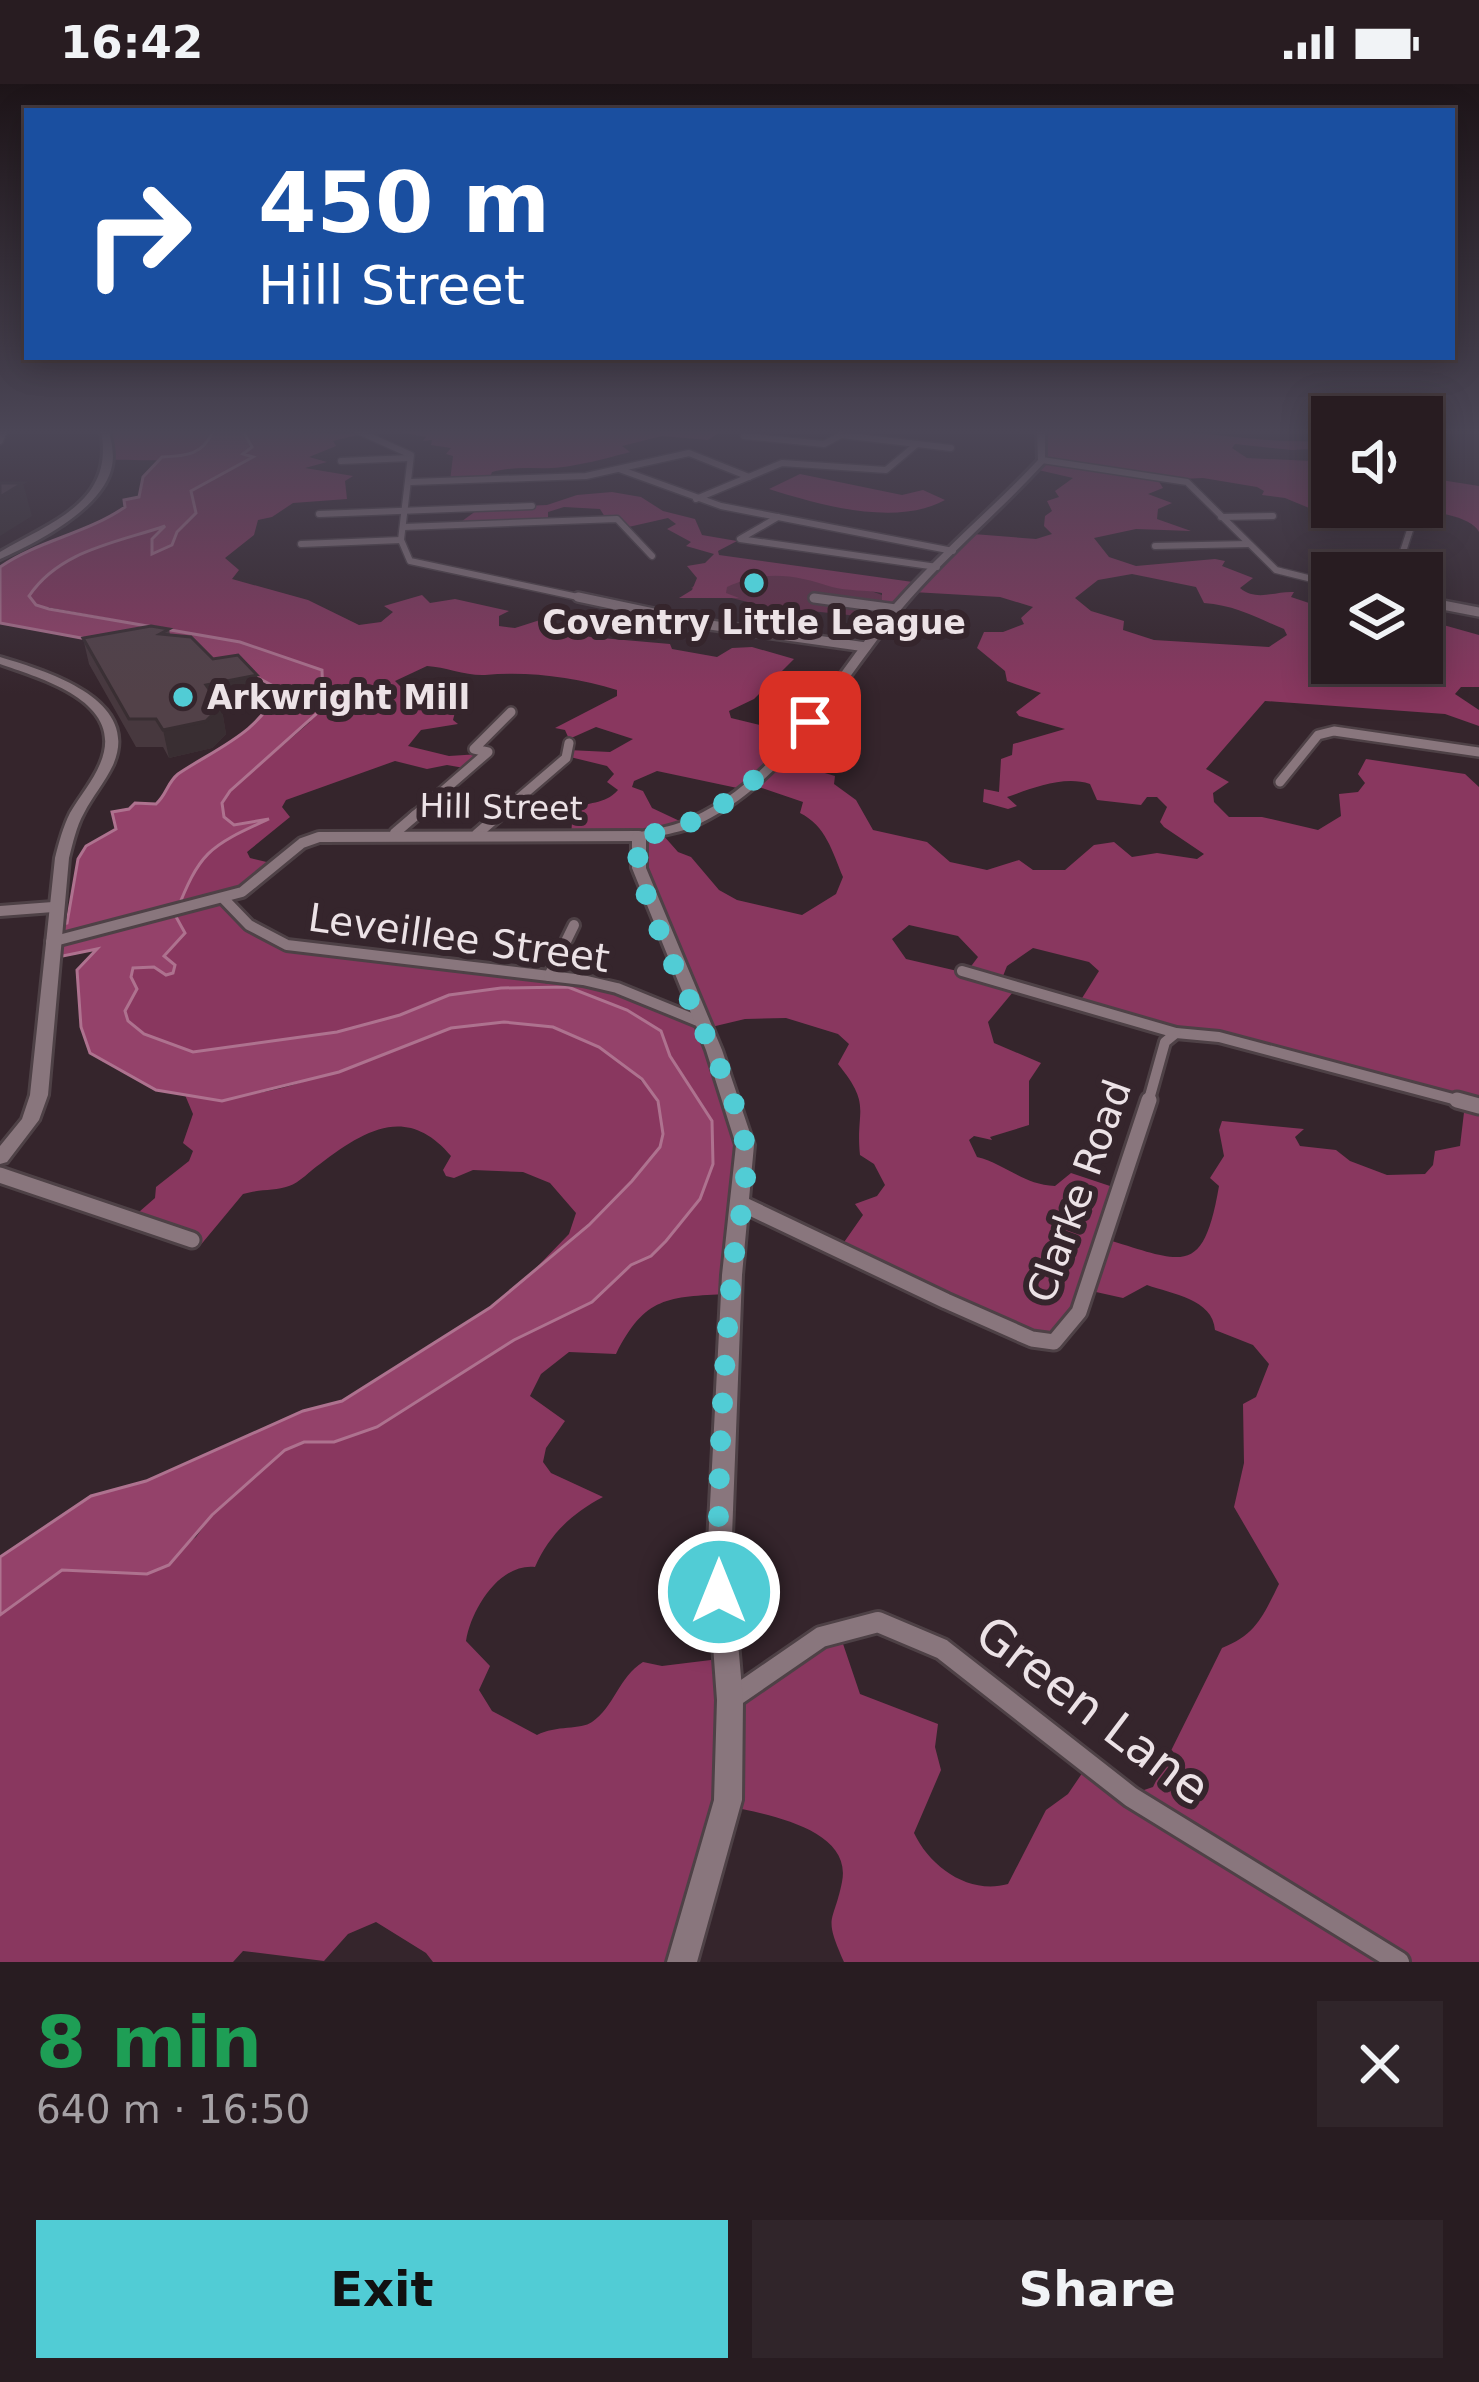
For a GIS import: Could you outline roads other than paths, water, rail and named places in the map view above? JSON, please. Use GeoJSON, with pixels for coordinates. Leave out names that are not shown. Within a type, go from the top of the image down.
{"type":"FeatureCollection","features":[{"type":"Feature","properties":{"kind":"street"},"geometry":{"type":"LineString","coordinates":[[0,556],[57,519]]}},
{"type":"Feature","properties":{"kind":"street"},"geometry":{"type":"LineString","coordinates":[[405,519],[401,540],[410,561],[710,625],[866,647]]}},
{"type":"Feature","properties":{"kind":"street"},"geometry":{"type":"LineString","coordinates":[[404,527],[617,519],[652,556]]}},
{"type":"Feature","properties":{"kind":"street"},"geometry":{"type":"LineString","coordinates":[[775,519],[740,539],[937,567]]}},
{"type":"Feature","properties":{"kind":"street"},"geometry":{"type":"LineString","coordinates":[[786,519],[953,551]]}},
{"type":"Feature","properties":{"kind":"street","name":"Hill Street"},"geometry":{"type":"LineString","coordinates":[[50,942],[242,892],[302,843],[319,837],[394,833],[639,836],[683,829],[750,783],[810,722],[896,609],[985,519]]}},
{"type":"Feature","properties":{"kind":"street"},"geometry":{"type":"LineString","coordinates":[[1223,519],[1276,570],[1311,579]]}},
{"type":"Feature","properties":{"kind":"street"},"geometry":{"type":"LineString","coordinates":[[302,544],[401,540]]}},
{"type":"Feature","properties":{"kind":"street"},"geometry":{"type":"LineString","coordinates":[[1156,546],[1248,544]]}},
{"type":"Feature","properties":{"kind":"street"},"geometry":{"type":"LineString","coordinates":[[814,598],[896,609]]}},
{"type":"Feature","properties":{"kind":"street"},"geometry":{"type":"LineString","coordinates":[[1443,605],[1479,612]]}},
{"type":"Feature","properties":{"kind":"street"},"geometry":{"type":"LineString","coordinates":[[0,660],[77,692],[101,709],[111,725],[109,759],[72,822],[53,907],[39,1095],[30,1120],[0,1158]]}},
{"type":"Feature","properties":{"kind":"street"},"geometry":{"type":"LineString","coordinates":[[394,833],[488,752],[474,749],[511,712]]}},
{"type":"Feature","properties":{"kind":"street"},"geometry":{"type":"LineString","coordinates":[[1280,782],[1318,734],[1334,731],[1479,752]]}},
{"type":"Feature","properties":{"kind":"street"},"geometry":{"type":"LineString","coordinates":[[477,834],[566,758],[569,743]]}},
{"type":"Feature","properties":{"kind":"street"},"geometry":{"type":"LineString","coordinates":[[639,836],[639,868],[713,1050],[745,1145],[732,1275],[718,1562],[730,1700],[728,1800],[682,1962]]}},
{"type":"Feature","properties":{"kind":"street","name":"Leveillee Street"},"geometry":{"type":"LineString","coordinates":[[223,898],[249,926],[279,944],[616,988],[698,1021]]}},
{"type":"Feature","properties":{"kind":"street"},"geometry":{"type":"LineString","coordinates":[[0,911],[53,907]]}},
{"type":"Feature","properties":{"kind":"street"},"geometry":{"type":"LineString","coordinates":[[549,976],[574,925]]}},
{"type":"Feature","properties":{"kind":"street"},"geometry":{"type":"LineString","coordinates":[[962,971],[1176,1033],[1219,1037],[1479,1106]]}},
{"type":"Feature","properties":{"kind":"street","name":"Clarke Road"},"geometry":{"type":"LineString","coordinates":[[740,1203],[946,1301],[1032,1339],[1054,1342],[1079,1312],[1143,1123],[1165,1042],[1176,1033]]}},
{"type":"Feature","properties":{"kind":"street"},"geometry":{"type":"LineString","coordinates":[[0,1175],[192,1240]]}},
{"type":"Feature","properties":{"kind":"street","name":"Green Lane"},"geometry":{"type":"LineString","coordinates":[[730,1700],[820,1637],[878,1622],[942,1649],[1132,1797],[1399,1962]]}},
{"type":"Feature","properties":{"kind":"place","name":"Coventry Little League"},"geometry":{"type":"Point","coordinates":[754,583]}},
{"type":"Feature","properties":{"kind":"place","name":"Arkwright Mill"},"geometry":{"type":"Point","coordinates":[183,697]}}]}
